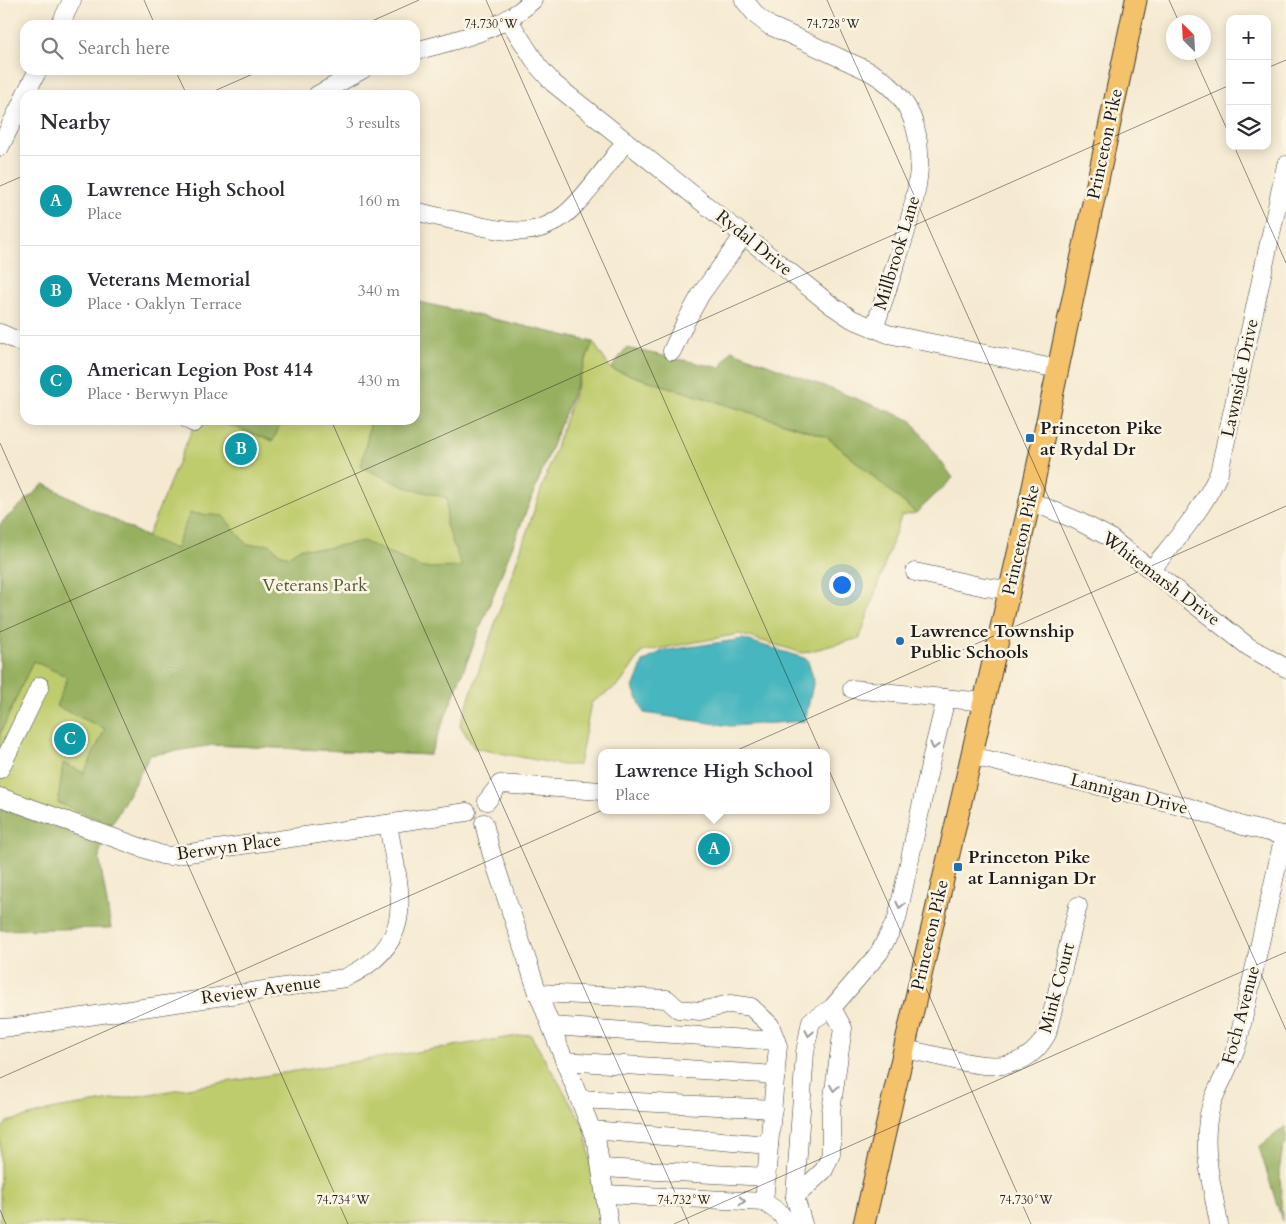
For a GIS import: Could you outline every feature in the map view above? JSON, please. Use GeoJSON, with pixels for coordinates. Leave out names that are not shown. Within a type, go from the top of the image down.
{"type":"FeatureCollection","features":[{"type":"Feature","properties":{"kind":"main road","name":"Princeton Pike"},"geometry":{"type":"LineString","coordinates":[[864,1224],[1030,501],[1136,0]]}},
{"type":"Feature","properties":{"kind":"street"},"geometry":{"type":"LineString","coordinates":[[62,20],[72,0]]}},
{"type":"Feature","properties":{"kind":"street"},"geometry":{"type":"LineString","coordinates":[[420,49],[463,39],[487,30],[508,19],[533,0]]}},
{"type":"Feature","properties":{"kind":"street","name":"Millbrook Lane"},"geometry":{"type":"LineString","coordinates":[[744,0],[770,26],[878,76],[900,96],[910,111],[916,127],[919,145],[916,194],[910,220],[874,329]]}},
{"type":"Feature","properties":{"kind":"street","name":"Rydal Drive"},"geometry":{"type":"LineString","coordinates":[[508,19],[538,66],[553,83],[831,305],[852,319],[888,334],[1058,369]]}},
{"type":"Feature","properties":{"kind":"street"},"geometry":{"type":"LineString","coordinates":[[28,90],[35,75]]}},
{"type":"Feature","properties":{"kind":"street"},"geometry":{"type":"LineString","coordinates":[[326,90],[353,75]]}},
{"type":"Feature","properties":{"kind":"street"},"geometry":{"type":"LineString","coordinates":[[0,147],[20,105]]}},
{"type":"Feature","properties":{"kind":"street"},"geometry":{"type":"LineString","coordinates":[[420,213],[502,232],[520,232],[536,229],[558,220],[577,204],[626,141]]}},
{"type":"Feature","properties":{"kind":"street","name":"Lawnside Drive"},"geometry":{"type":"LineString","coordinates":[[1151,570],[1201,508],[1219,472],[1286,165]]}},
{"type":"Feature","properties":{"kind":"street"},"geometry":{"type":"LineString","coordinates":[[672,351],[701,294],[744,235]]}},
{"type":"Feature","properties":{"kind":"street"},"geometry":{"type":"LineString","coordinates":[[0,333],[20,342]]}},
{"type":"Feature","properties":{"kind":"street","name":"Whitemarsh Drive"},"geometry":{"type":"LineString","coordinates":[[1030,501],[1100,532],[1249,647],[1286,668]]}},
{"type":"Feature","properties":{"kind":"street"},"geometry":{"type":"LineString","coordinates":[[915,572],[985,587],[1010,590]]}},
{"type":"Feature","properties":{"kind":"street"},"geometry":{"type":"LineString","coordinates":[[0,769],[40,686]]}},
{"type":"Feature","properties":{"kind":"street"},"geometry":{"type":"LineString","coordinates":[[852,689],[984,702]]}},
{"type":"Feature","properties":{"kind":"street"},"geometry":{"type":"LineString","coordinates":[[803,1224],[795,1197],[805,1052],[811,1021],[832,1008],[879,953],[897,919],[946,698]]}},
{"type":"Feature","properties":{"kind":"street","name":"Lannigan Drive"},"geometry":{"type":"LineString","coordinates":[[972,756],[1188,807],[1243,826],[1285,835]]}},
{"type":"Feature","properties":{"kind":"street"},"geometry":{"type":"LineString","coordinates":[[487,801],[500,784],[598,791]]}},
{"type":"Feature","properties":{"kind":"street","name":"Berwyn Place"},"geometry":{"type":"LineString","coordinates":[[0,796],[162,855],[170,856],[460,813]]}},
{"type":"Feature","properties":{"kind":"street"},"geometry":{"type":"LineString","coordinates":[[480,799],[487,801],[492,811],[490,818],[484,823],[472,822],[460,813],[472,801],[480,799]]}},
{"type":"Feature","properties":{"kind":"street"},"geometry":{"type":"LineString","coordinates":[[484,823],[491,852],[538,993],[597,1144],[609,1224]]}},
{"type":"Feature","properties":{"kind":"street","name":"Review Avenue"},"geometry":{"type":"LineString","coordinates":[[0,1028],[345,978],[373,962],[384,951],[393,938],[398,923],[401,908],[400,894],[388,824]]}},
{"type":"Feature","properties":{"kind":"street","name":"Foch Avenue"},"geometry":{"type":"LineString","coordinates":[[1219,1224],[1207,1156],[1207,1122],[1212,1104],[1238,1042],[1285,835]]}},
{"type":"Feature","properties":{"kind":"street","name":"Mink Court"},"geometry":{"type":"LineString","coordinates":[[904,1049],[978,1065],[994,1066],[1019,1061],[1031,1054],[1047,1034],[1078,906]]}},
{"type":"Feature","properties":{"kind":"street"},"geometry":{"type":"LineString","coordinates":[[538,993],[667,999],[678,1009],[700,1011],[730,1004],[751,1007],[770,1025],[778,1046],[766,1190],[788,1224]]}},
{"type":"Feature","properties":{"kind":"street"},"geometry":{"type":"LineString","coordinates":[[795,1197],[824,1170],[831,1154],[831,1111],[843,1028],[832,1008]]}},
{"type":"Feature","properties":{"kind":"street"},"geometry":{"type":"LineString","coordinates":[[551,1026],[776,1041]]}},
{"type":"Feature","properties":{"kind":"street"},"geometry":{"type":"LineString","coordinates":[[564,1061],[776,1075]]}},
{"type":"Feature","properties":{"kind":"street"},"geometry":{"type":"LineString","coordinates":[[579,1099],[773,1109]]}},
{"type":"Feature","properties":{"kind":"street"},"geometry":{"type":"LineString","coordinates":[[592,1130],[770,1145]]}},
{"type":"Feature","properties":{"kind":"street"},"geometry":{"type":"LineString","coordinates":[[602,1168],[766,1190],[795,1197]]}},
{"type":"Feature","properties":{"kind":"street"},"geometry":{"type":"LineString","coordinates":[[606,1194],[766,1190]]}},
{"type":"Feature","properties":{"kind":"green space","name":"Veterans Park"},"geometry":{"type":"Polygon","coordinates":[[[420,302],[593,342],[611,369],[826,436],[916,513],[901,516],[860,638],[803,653],[739,634],[642,652],[620,684],[591,703],[579,765],[562,765],[474,748],[460,725],[587,357],[430,755],[213,745],[150,755],[106,834],[0,797],[0,524],[44,484],[147,537],[194,425],[420,425],[420,302]]]}},
{"type":"Feature","properties":{"kind":"green space","name":"Veterans Park"},"geometry":{"type":"Polygon","coordinates":[[[420,302],[593,342],[430,755],[213,745],[150,755],[112,824],[58,803],[63,763],[84,773],[105,729],[56,706],[68,677],[33,661],[0,734],[0,524],[44,484],[147,537],[175,549],[190,513],[223,516],[247,545],[270,544],[279,553],[288,556],[300,548],[322,549],[363,541],[422,568],[462,567],[446,525],[447,498],[405,487],[361,467],[370,425],[420,425],[420,302]]]}},
{"type":"Feature","properties":{"kind":"green space"},"geometry":{"type":"Polygon","coordinates":[[[626,348],[721,368],[731,350],[911,420],[953,478],[916,513],[826,436],[611,369],[626,348]]]}},
{"type":"Feature","properties":{"kind":"green space"},"geometry":{"type":"Polygon","coordinates":[[[229,425],[280,425],[273,441],[229,425]]]}},
{"type":"Feature","properties":{"kind":"green space"},"geometry":{"type":"Polygon","coordinates":[[[0,797],[106,834],[99,855],[111,928],[0,930],[0,797]]]}},
{"type":"Feature","properties":{"kind":"green space"},"geometry":{"type":"Polygon","coordinates":[[[530,1034],[585,1127],[601,1224],[0,1224],[0,1132],[7,1122],[55,1109],[530,1034]]]}},
{"type":"Feature","properties":{"kind":"green space"},"geometry":{"type":"Polygon","coordinates":[[[1286,1126],[1286,1145],[1283,1146],[1280,1166],[1282,1221],[1259,1147],[1286,1126]]]}},
{"type":"Feature","properties":{"kind":"water"},"geometry":{"type":"Polygon","coordinates":[[[743,639],[807,659],[814,680],[805,721],[730,726],[644,713],[633,688],[643,662],[662,651],[743,639]]]}},
{"type":"Feature","properties":{"kind":"place","name":"Princeton Pike at Rydal Dr"},"geometry":{"type":"Point","coordinates":[1030,438]}},
{"type":"Feature","properties":{"kind":"place","name":"Veterans Memorial"},"geometry":{"type":"Point","coordinates":[241,449]}},
{"type":"Feature","properties":{"kind":"place","name":"Lawrence Township Public Schools"},"geometry":{"type":"Point","coordinates":[900,641]}},
{"type":"Feature","properties":{"kind":"place","name":"American Legion Post 414"},"geometry":{"type":"Point","coordinates":[70,739]}},
{"type":"Feature","properties":{"kind":"place","name":"Lawrence High School"},"geometry":{"type":"Point","coordinates":[714,849]}},
{"type":"Feature","properties":{"kind":"place","name":"Princeton Pike at Lannigan Dr"},"geometry":{"type":"Point","coordinates":[958,867]}}]}
